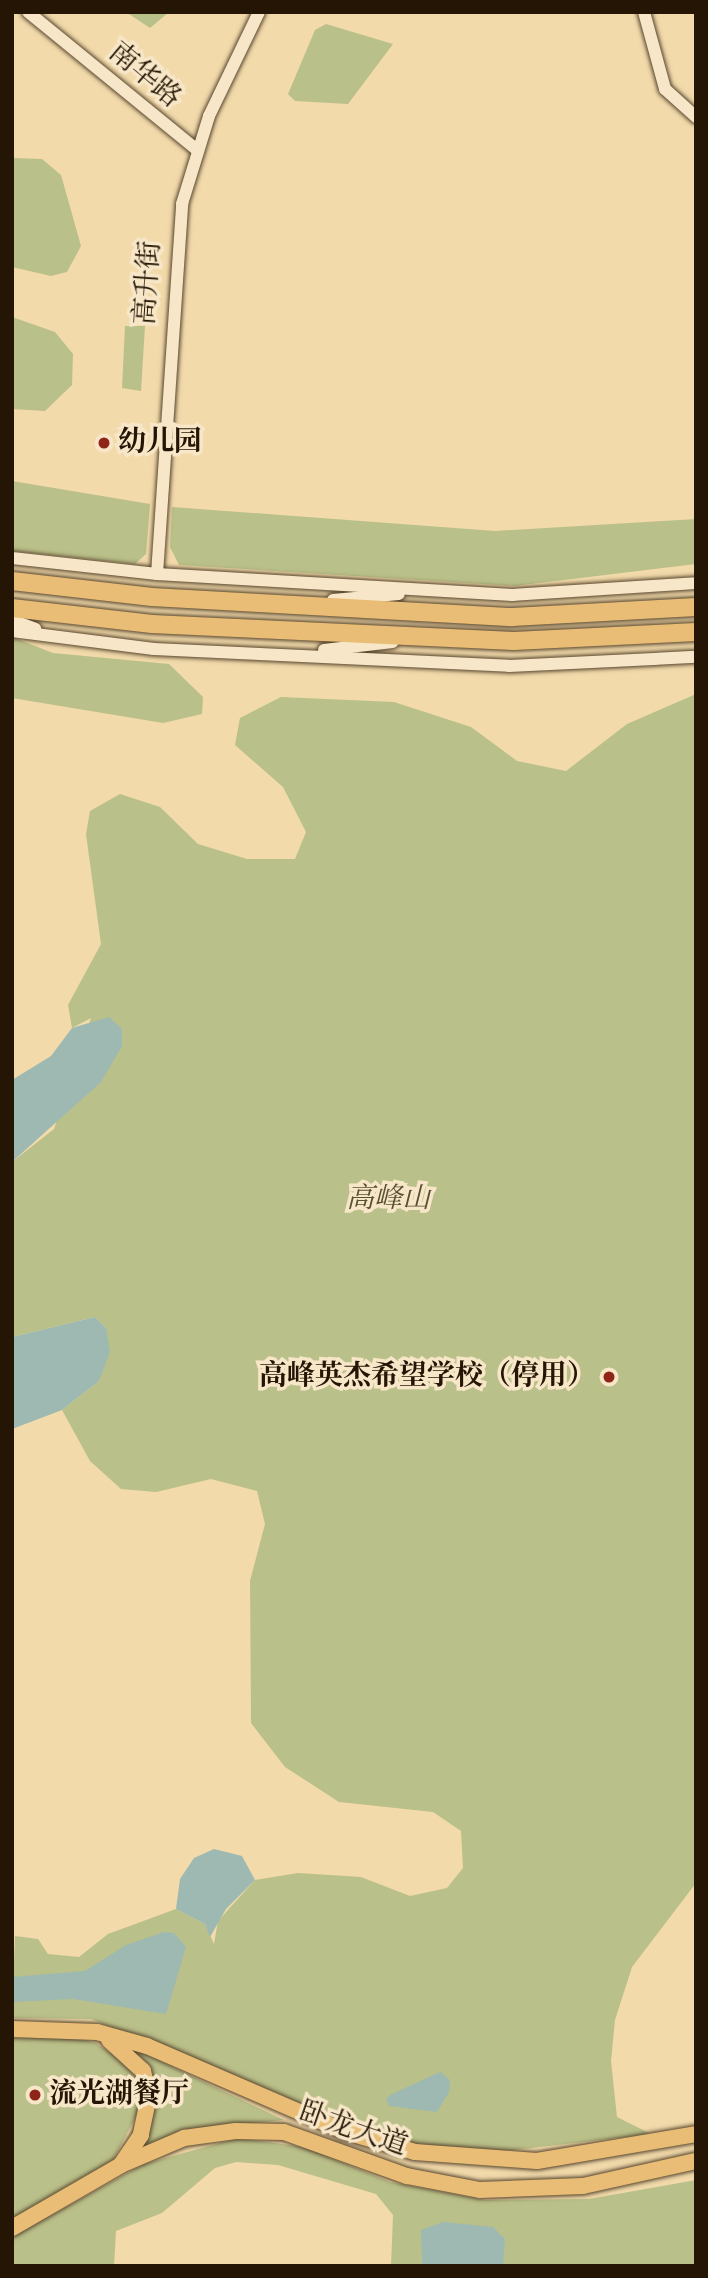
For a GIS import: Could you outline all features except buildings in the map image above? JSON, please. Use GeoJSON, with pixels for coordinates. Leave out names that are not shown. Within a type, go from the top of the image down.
{"type":"FeatureCollection","features":[{"type":"Feature","properties":{"kind":"highway"},"geometry":{"type":"LineString","coordinates":[[12,581],[152,597],[512,617],[696,607]]}},
{"type":"Feature","properties":{"kind":"highway"},"geometry":{"type":"LineString","coordinates":[[12,608],[152,624],[514,641],[696,632]]}},
{"type":"Feature","properties":{"kind":"main road","name":"卧龙大道"},"geometry":{"type":"LineString","coordinates":[[12,2029],[97,2032],[147,2046],[343,2131],[415,2152],[537,2161],[696,2134]]}},
{"type":"Feature","properties":{"kind":"main road"},"geometry":{"type":"LineString","coordinates":[[97,2032],[143,2071],[149,2096],[144,2126],[121,2165]]}},
{"type":"Feature","properties":{"kind":"main road","name":"卧龙大道"},"geometry":{"type":"LineString","coordinates":[[12,2228],[121,2165],[184,2138],[236,2130],[284,2132],[407,2176],[480,2190],[583,2186],[696,2161]]}},
{"type":"Feature","properties":{"kind":"street","name":"南华路"},"geometry":{"type":"LineString","coordinates":[[28,12],[197,150]]}},
{"type":"Feature","properties":{"kind":"street","name":"高升街"},"geometry":{"type":"LineString","coordinates":[[157,573],[176,240],[197,150],[259,12]]}},
{"type":"Feature","properties":{"kind":"street"},"geometry":{"type":"LineString","coordinates":[[644,12],[665,89],[696,117]]}},
{"type":"Feature","properties":{"kind":"street"},"geometry":{"type":"LineString","coordinates":[[12,558],[157,573],[512,595],[696,583]]}},
{"type":"Feature","properties":{"kind":"street"},"geometry":{"type":"LineString","coordinates":[[297,604],[438,591]]}},
{"type":"Feature","properties":{"kind":"street"},"geometry":{"type":"LineString","coordinates":[[12,620],[60,640]]}},
{"type":"Feature","properties":{"kind":"street"},"geometry":{"type":"LineString","coordinates":[[12,631],[60,640],[509,666],[696,656]]}},
{"type":"Feature","properties":{"kind":"street"},"geometry":{"type":"LineString","coordinates":[[289,653],[440,637]]}},
{"type":"Feature","properties":{"kind":"green space"},"geometry":{"type":"Polygon","coordinates":[[[126,12],[169,12],[150,28],[126,12]]]}},
{"type":"Feature","properties":{"kind":"green space"},"geometry":{"type":"Polygon","coordinates":[[[326,24],[393,44],[348,104],[295,101],[288,94],[315,30],[326,24]]]}},
{"type":"Feature","properties":{"kind":"green space"},"geometry":{"type":"Polygon","coordinates":[[[12,158],[42,159],[61,175],[81,246],[67,272],[51,276],[12,267],[12,158]]]}},
{"type":"Feature","properties":{"kind":"green space"},"geometry":{"type":"Polygon","coordinates":[[[12,317],[55,332],[73,354],[72,385],[45,411],[12,409],[12,317]]]}},
{"type":"Feature","properties":{"kind":"green space"},"geometry":{"type":"Polygon","coordinates":[[[125,326],[145,326],[141,391],[122,388],[125,326]]]}},
{"type":"Feature","properties":{"kind":"green space"},"geometry":{"type":"Polygon","coordinates":[[[12,481],[150,504],[146,554],[135,564],[12,551],[12,481]]]}},
{"type":"Feature","properties":{"kind":"green space"},"geometry":{"type":"Polygon","coordinates":[[[172,507],[495,531],[696,519],[696,564],[514,586],[179,565],[170,547],[172,507]]]}},
{"type":"Feature","properties":{"kind":"green space"},"geometry":{"type":"Polygon","coordinates":[[[12,637],[53,653],[169,664],[203,697],[202,714],[163,723],[12,698],[12,637]]]}},
{"type":"Feature","properties":{"kind":"green space","name":"高峰山"},"geometry":{"type":"Polygon","coordinates":[[[696,694],[696,1883],[632,1967],[615,2020],[611,2061],[617,2117],[651,2134],[480,2154],[412,2143],[346,2123],[91,2019],[12,2018],[15,1936],[38,1939],[48,1954],[79,1957],[108,1934],[176,1909],[205,1924],[214,1944],[218,1921],[255,1880],[298,1873],[361,1877],[410,1896],[447,1888],[463,1868],[461,1831],[433,1812],[339,1802],[285,1767],[251,1723],[250,1581],[265,1524],[257,1491],[211,1479],[156,1492],[121,1489],[90,1461],[62,1410],[99,1381],[106,1328],[95,1317],[12,1337],[12,1162],[54,1129],[91,1018],[72,1028],[68,1005],[101,944],[86,834],[90,811],[120,794],[160,807],[198,844],[247,859],[295,859],[306,832],[283,787],[235,745],[240,718],[281,697],[394,702],[471,727],[517,761],[566,771],[627,724],[696,694]]]}},
{"type":"Feature","properties":{"kind":"green space"},"geometry":{"type":"Polygon","coordinates":[[[68,2035],[96,2043],[125,2063],[139,2083],[140,2109],[113,2160],[12,2219],[12,2038],[68,2035]]]}},
{"type":"Feature","properties":{"kind":"green space"},"geometry":{"type":"Polygon","coordinates":[[[133,2049],[284,2120],[182,2130],[141,2150],[158,2099],[150,2066],[133,2049]]]}},
{"type":"Feature","properties":{"kind":"green space"},"geometry":{"type":"Polygon","coordinates":[[[238,2138],[304,2147],[390,2182],[485,2200],[589,2199],[696,2180],[696,2266],[391,2266],[393,2215],[376,2194],[278,2165],[236,2162],[215,2168],[162,2213],[116,2231],[114,2266],[12,2266],[12,2237],[144,2164],[238,2138]]]}},
{"type":"Feature","properties":{"kind":"water"},"geometry":{"type":"Polygon","coordinates":[[[109,1017],[122,1029],[122,1046],[101,1082],[12,1162],[12,1080],[51,1056],[72,1028],[109,1017]]]}},
{"type":"Feature","properties":{"kind":"water"},"geometry":{"type":"Polygon","coordinates":[[[95,1317],[106,1328],[110,1352],[99,1381],[62,1410],[12,1429],[12,1337],[95,1317]]]}},
{"type":"Feature","properties":{"kind":"water"},"geometry":{"type":"Polygon","coordinates":[[[214,1849],[242,1856],[255,1880],[226,1909],[210,1937],[205,1924],[176,1909],[180,1879],[194,1858],[214,1849]]]}},
{"type":"Feature","properties":{"kind":"water"},"geometry":{"type":"Polygon","coordinates":[[[164,1932],[174,1933],[186,1947],[166,2014],[73,1999],[12,2002],[12,1977],[85,1971],[126,1945],[164,1932]]]}},
{"type":"Feature","properties":{"kind":"water"},"geometry":{"type":"Polygon","coordinates":[[[440,2072],[450,2080],[449,2092],[437,2112],[389,2106],[386,2099],[392,2094],[440,2072]]]}},
{"type":"Feature","properties":{"kind":"water"},"geometry":{"type":"Polygon","coordinates":[[[443,2222],[493,2227],[505,2239],[503,2266],[422,2266],[421,2230],[443,2222]]]}},
{"type":"Feature","properties":{"kind":"place","name":"幼儿园"},"geometry":{"type":"Point","coordinates":[104,443]}},
{"type":"Feature","properties":{"kind":"place","name":"高峰英杰希望学校（停用）"},"geometry":{"type":"Point","coordinates":[609,1377]}},
{"type":"Feature","properties":{"kind":"place","name":"流光湖餐厅"},"geometry":{"type":"Point","coordinates":[35,2095]}}]}
